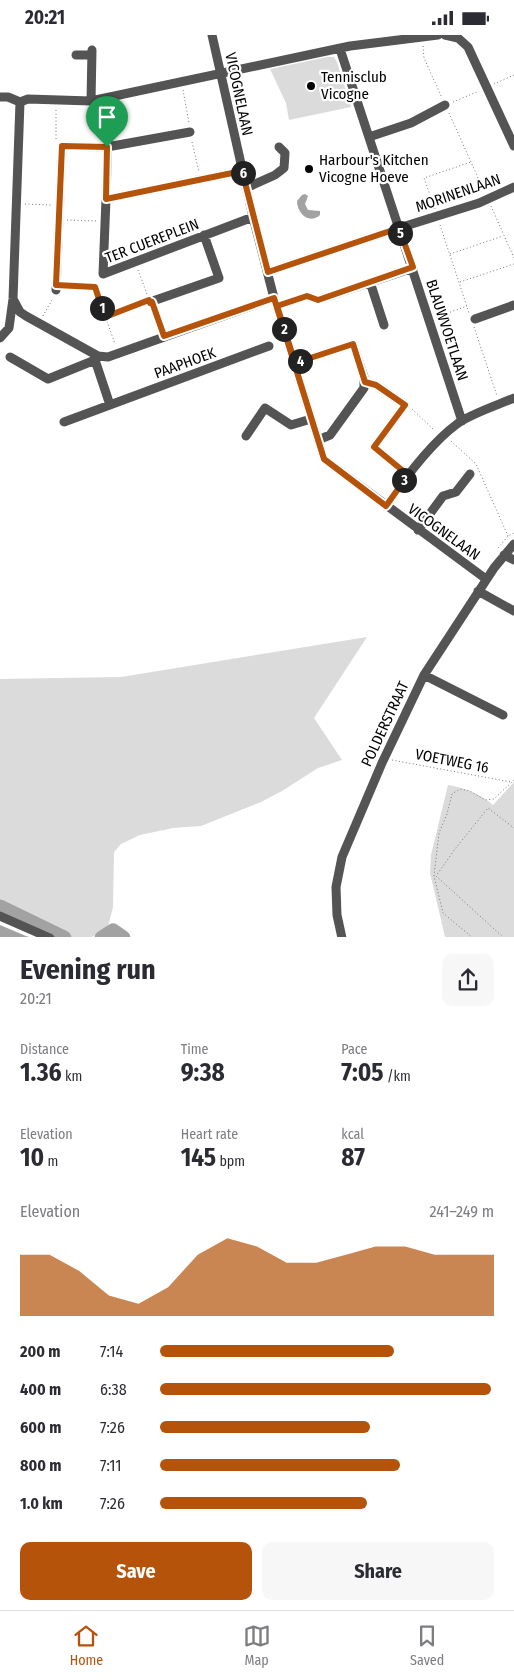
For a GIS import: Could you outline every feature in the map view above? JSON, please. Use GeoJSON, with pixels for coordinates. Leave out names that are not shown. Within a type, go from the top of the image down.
{"type":"FeatureCollection","features":[{"type":"Feature","properties":{"kind":"street","name":"VICOGNELAAN"},"geometry":{"type":"LineString","coordinates":[[212,35],[253,217],[276,302],[324,459],[486,579]]}},
{"type":"Feature","properties":{"kind":"street"},"geometry":{"type":"LineString","coordinates":[[0,97],[8,97],[20,102],[28,99],[91,101],[340,49],[438,35]]}},
{"type":"Feature","properties":{"kind":"street"},"geometry":{"type":"LineString","coordinates":[[445,35],[459,37],[468,47],[514,146]]}},
{"type":"Feature","properties":{"kind":"street","name":"BLAUWVOETLAAN"},"geometry":{"type":"LineString","coordinates":[[340,49],[462,421]]}},
{"type":"Feature","properties":{"kind":"street"},"geometry":{"type":"LineString","coordinates":[[76,55],[92,53],[91,101]]}},
{"type":"Feature","properties":{"kind":"street","name":"TER CUEREPLEIN"},"geometry":{"type":"LineString","coordinates":[[109,97],[103,275],[253,217]]}},
{"type":"Feature","properties":{"kind":"street"},"geometry":{"type":"LineString","coordinates":[[0,338],[9,328],[13,299],[20,102]]}},
{"type":"Feature","properties":{"kind":"street"},"geometry":{"type":"LineString","coordinates":[[369,137],[411,123],[445,105]]}},
{"type":"Feature","properties":{"kind":"street"},"geometry":{"type":"LineString","coordinates":[[56,287],[62,146],[107,147],[190,132]]}},
{"type":"Feature","properties":{"kind":"street"},"geometry":{"type":"LineString","coordinates":[[246,187],[275,175],[284,168],[285,153],[279,147]]}},
{"type":"Feature","properties":{"kind":"street"},"geometry":{"type":"LineString","coordinates":[[106,199],[242,171]]}},
{"type":"Feature","properties":{"kind":"street","name":"MORINENLAAN"},"geometry":{"type":"LineString","coordinates":[[268,272],[488,199],[514,187]]}},
{"type":"Feature","properties":{"kind":"street"},"geometry":{"type":"LineString","coordinates":[[151,302],[219,277],[204,235]]}},
{"type":"Feature","properties":{"kind":"street"},"geometry":{"type":"LineString","coordinates":[[318,300],[413,267]]}},
{"type":"Feature","properties":{"kind":"street"},"geometry":{"type":"LineString","coordinates":[[370,282],[384,325]]}},
{"type":"Feature","properties":{"kind":"street"},"geometry":{"type":"LineString","coordinates":[[13,299],[20,312],[96,358],[110,405]]}},
{"type":"Feature","properties":{"kind":"street"},"geometry":{"type":"LineString","coordinates":[[10,357],[48,379],[96,358],[108,357],[164,336],[276,302]]}},
{"type":"Feature","properties":{"kind":"street"},"geometry":{"type":"LineString","coordinates":[[472,318],[514,305]]}},
{"type":"Feature","properties":{"kind":"street"},"geometry":{"type":"LineString","coordinates":[[295,363],[353,344],[365,382],[364,389],[330,435],[318,440]]}},
{"type":"Feature","properties":{"kind":"street","name":"PAAPHOEK"},"geometry":{"type":"LineString","coordinates":[[64,423],[269,346]]}},
{"type":"Feature","properties":{"kind":"street"},"geometry":{"type":"LineString","coordinates":[[365,382],[376,385],[405,405],[374,447]]}},
{"type":"Feature","properties":{"kind":"street"},"geometry":{"type":"LineString","coordinates":[[386,506],[408,475],[443,436],[462,421],[514,398]]}},
{"type":"Feature","properties":{"kind":"street"},"geometry":{"type":"LineString","coordinates":[[246,436],[265,408],[292,425],[311,419]]}},
{"type":"Feature","properties":{"kind":"street"},"geometry":{"type":"LineString","coordinates":[[418,530],[443,496],[456,492],[470,474]]}},
{"type":"Feature","properties":{"kind":"street","name":"POLDERSTRAAT"},"geometry":{"type":"LineString","coordinates":[[342,937],[337,915],[336,887],[342,857],[384,759],[424,675],[486,579],[514,544]]}},
{"type":"Feature","properties":{"kind":"street"},"geometry":{"type":"LineString","coordinates":[[504,555],[514,560]]}},
{"type":"Feature","properties":{"kind":"street"},"geometry":{"type":"LineString","coordinates":[[478,591],[514,611]]}},
{"type":"Feature","properties":{"kind":"street"},"geometry":{"type":"LineString","coordinates":[[424,675],[503,715]]}},
{"type":"Feature","properties":{"kind":"street"},"geometry":{"type":"LineString","coordinates":[[0,916],[50,937]]}},
{"type":"Feature","properties":{"kind":"path"},"geometry":{"type":"LineString","coordinates":[[422,37],[424,58],[514,258]]}},
{"type":"Feature","properties":{"kind":"path"},"geometry":{"type":"LineString","coordinates":[[445,105],[514,75]]}},
{"type":"Feature","properties":{"kind":"path"},"geometry":{"type":"LineString","coordinates":[[57,100],[55,138],[62,146]]}},
{"type":"Feature","properties":{"kind":"path"},"geometry":{"type":"LineString","coordinates":[[471,162],[424,178],[500,404]]}},
{"type":"Feature","properties":{"kind":"path"},"geometry":{"type":"LineString","coordinates":[[16,204],[60,205]]}},
{"type":"Feature","properties":{"kind":"path"},"geometry":{"type":"LineString","coordinates":[[59,220],[105,221]]}},
{"type":"Feature","properties":{"kind":"path"},"geometry":{"type":"LineString","coordinates":[[450,254],[504,235]]}},
{"type":"Feature","properties":{"kind":"path"},"geometry":{"type":"LineString","coordinates":[[105,317],[149,300],[136,262]]}},
{"type":"Feature","properties":{"kind":"path"},"geometry":{"type":"LineString","coordinates":[[459,283],[514,264]]}},
{"type":"Feature","properties":{"kind":"path"},"geometry":{"type":"LineString","coordinates":[[39,323],[56,293],[56,287],[95,287],[118,353]]}},
{"type":"Feature","properties":{"kind":"path"},"geometry":{"type":"LineString","coordinates":[[276,302],[307,296],[318,300]]}},
{"type":"Feature","properties":{"kind":"path"},"geometry":{"type":"LineString","coordinates":[[151,302],[164,336]]}},
{"type":"Feature","properties":{"kind":"path"},"geometry":{"type":"LineString","coordinates":[[430,319],[467,306]]}},
{"type":"Feature","properties":{"kind":"path"},"geometry":{"type":"LineString","coordinates":[[405,405],[476,464],[508,536],[514,533]]}},
{"type":"Feature","properties":{"kind":"path"},"geometry":{"type":"LineString","coordinates":[[374,447],[408,475]]}},
{"type":"Feature","properties":{"kind":"path","name":"VOETWEG 16"},"geometry":{"type":"LineString","coordinates":[[384,759],[512,783]]}},
{"type":"Feature","properties":{"kind":"path"},"geometry":{"type":"LineString","coordinates":[[473,937],[443,913],[434,877],[439,833],[447,814],[452,794],[460,789],[470,791],[485,800],[494,799],[514,780]]}},
{"type":"Feature","properties":{"kind":"path"},"geometry":{"type":"LineString","coordinates":[[504,937],[436,876],[488,808],[514,828]]}},
{"type":"Feature","properties":{"kind":"shaded area","name":"Tennisclub Vicogne"},"geometry":{"type":"Polygon","coordinates":[[[334,57],[337,62],[351,107],[289,120],[286,103],[270,69],[334,57]]]}},
{"type":"Feature","properties":{"kind":"shaded area"},"geometry":{"type":"Polygon","coordinates":[[[302,195],[308,196],[305,204],[308,210],[320,211],[320,215],[316,218],[308,218],[299,210],[297,201],[302,195]]]}},
{"type":"Feature","properties":{"kind":"shaded area"},"geometry":{"type":"Polygon","coordinates":[[[367,637],[314,718],[342,760],[318,768],[261,802],[201,826],[173,828],[140,835],[121,844],[114,852],[113,907],[108,927],[92,937],[71,937],[0,904],[0,679],[121,677],[367,637]]]}},
{"type":"Feature","properties":{"kind":"shaded area"},"geometry":{"type":"Polygon","coordinates":[[[514,782],[514,937],[445,937],[430,873],[431,855],[448,785],[472,792],[493,805],[514,782]]]}},
{"type":"Feature","properties":{"kind":"shaded area"},"geometry":{"type":"Polygon","coordinates":[[[0,925],[26,936],[29,937],[0,937],[0,925]]]}},
{"type":"Feature","properties":{"kind":"waterway"},"geometry":{"type":"LineString","coordinates":[[0,907],[62,937]]}},
{"type":"Feature","properties":{"kind":"waterway"},"geometry":{"type":"LineString","coordinates":[[104,937],[113,931],[122,937]]}},
{"type":"Feature","properties":{"kind":"place","name":"Tennisclub Vicogne"},"geometry":{"type":"Point","coordinates":[311,86]}},
{"type":"Feature","properties":{"kind":"place","name":"Harbour's Kitchen Vicogne Hoeve"},"geometry":{"type":"Point","coordinates":[309,169]}},
{"type":"Feature","properties":{"kind":"route"},"geometry":{"type":"LineString","coordinates":[[62,146],[107,147],[106,199],[242,171],[268,272],[399,228],[413,267],[318,300],[307,296],[277,306],[295,363],[353,344],[365,382],[376,385],[405,405],[374,447],[408,475],[386,506],[324,459],[274,298],[164,336],[152,302],[150,303],[149,300],[105,317],[95,287],[56,285],[62,146]]}}]}
